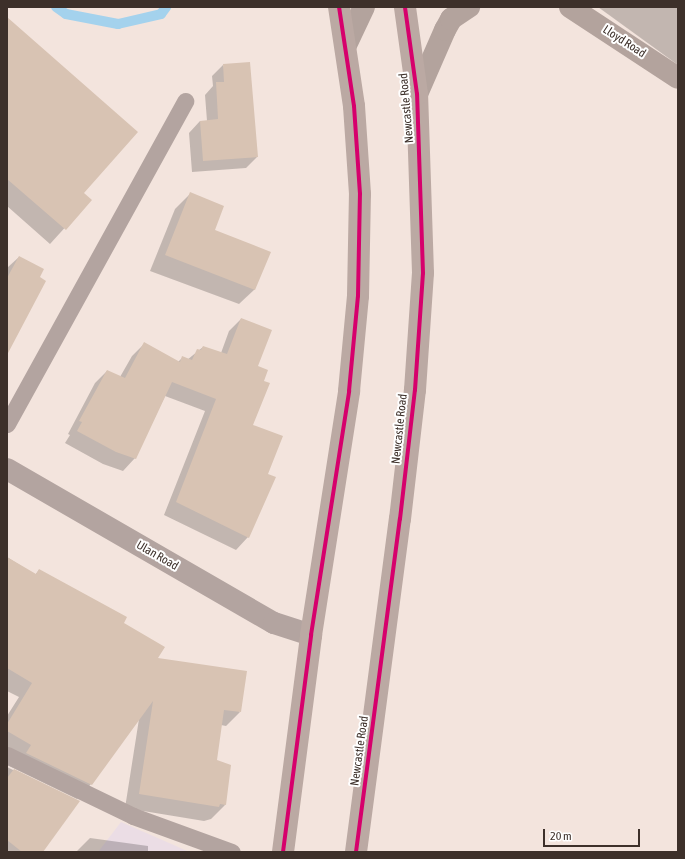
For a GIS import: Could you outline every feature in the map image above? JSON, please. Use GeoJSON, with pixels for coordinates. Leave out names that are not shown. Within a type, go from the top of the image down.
{"type":"FeatureCollection","features":[{"type":"Feature","properties":{"kind":"highway"},"geometry":{"type":"LineString","coordinates":[[283,852],[311,635],[349,391],[358,296],[360,194],[354,106],[346,45],[339,7]]}},
{"type":"Feature","properties":{"kind":"highway","name":"Newcastle Road"},"geometry":{"type":"LineString","coordinates":[[356,852],[400,518],[415,383],[423,273],[417,94],[405,7]]}},
{"type":"Feature","properties":{"kind":"street"},"geometry":{"type":"LineString","coordinates":[[346,45],[364,7]]}},
{"type":"Feature","properties":{"kind":"street"},"geometry":{"type":"LineString","coordinates":[[417,94],[444,30],[451,19],[469,7]]}},
{"type":"Feature","properties":{"kind":"street","name":"Lloyd Road"},"geometry":{"type":"LineString","coordinates":[[570,7],[678,78]]}},
{"type":"Feature","properties":{"kind":"street","name":"Ulan Road"},"geometry":{"type":"LineString","coordinates":[[7,469],[274,623],[311,635]]}},
{"type":"Feature","properties":{"kind":"lane"},"geometry":{"type":"LineString","coordinates":[[7,424],[185,101]]}},
{"type":"Feature","properties":{"kind":"lane"},"geometry":{"type":"LineString","coordinates":[[7,754],[133,816],[232,852]]}},
{"type":"Feature","properties":{"kind":"shaded area"},"geometry":{"type":"Polygon","coordinates":[[[121,822],[176,846],[189,852],[98,852],[121,822]]]}},
{"type":"Feature","properties":{"kind":"building"},"geometry":{"type":"Polygon","coordinates":[[[7,17],[138,132],[84,193],[92,200],[66,230],[7,179],[7,17]]]}},
{"type":"Feature","properties":{"kind":"building"},"geometry":{"type":"Polygon","coordinates":[[[250,62],[258,157],[203,161],[200,121],[218,119],[216,82],[224,82],[223,64],[250,62]]]}},
{"type":"Feature","properties":{"kind":"building"},"geometry":{"type":"Polygon","coordinates":[[[190,192],[224,206],[215,230],[271,252],[255,290],[165,255],[190,192]]]}},
{"type":"Feature","properties":{"kind":"building"},"geometry":{"type":"Polygon","coordinates":[[[19,256],[44,269],[40,277],[46,281],[7,355],[7,278],[19,256]]]}},
{"type":"Feature","properties":{"kind":"building"},"geometry":{"type":"Polygon","coordinates":[[[241,318],[272,330],[258,366],[268,370],[264,381],[270,383],[253,425],[283,436],[268,474],[276,477],[249,538],[176,502],[216,399],[172,382],[136,459],[116,452],[77,431],[82,422],[79,421],[107,370],[125,378],[144,342],[180,362],[182,356],[192,360],[197,349],[201,350],[203,346],[227,354],[241,318]]]}},
{"type":"Feature","properties":{"kind":"building"},"geometry":{"type":"Polygon","coordinates":[[[7,557],[36,574],[39,569],[127,617],[124,623],[165,647],[158,658],[247,671],[241,712],[224,710],[217,760],[231,765],[226,805],[220,804],[219,807],[139,794],[153,701],[92,785],[26,753],[31,745],[7,731],[7,724],[32,683],[7,668],[7,557]]]}},
{"type":"Feature","properties":{"kind":"building"},"geometry":{"type":"Polygon","coordinates":[[[14,769],[80,801],[43,852],[22,852],[7,840],[7,778],[14,769]]]}},
{"type":"Feature","properties":{"kind":"waterway"},"geometry":{"type":"LineString","coordinates":[[56,7],[66,14],[118,24],[161,14],[166,7]]}},
{"type":"Feature","properties":{"kind":"cycle path"},"geometry":{"type":"LineString","coordinates":[[283,852],[311,635],[349,391],[358,296],[360,194],[354,106],[339,7]]}},
{"type":"Feature","properties":{"kind":"cycle path"},"geometry":{"type":"LineString","coordinates":[[356,852],[400,519],[415,390],[423,273],[417,94],[405,7]]}}]}
